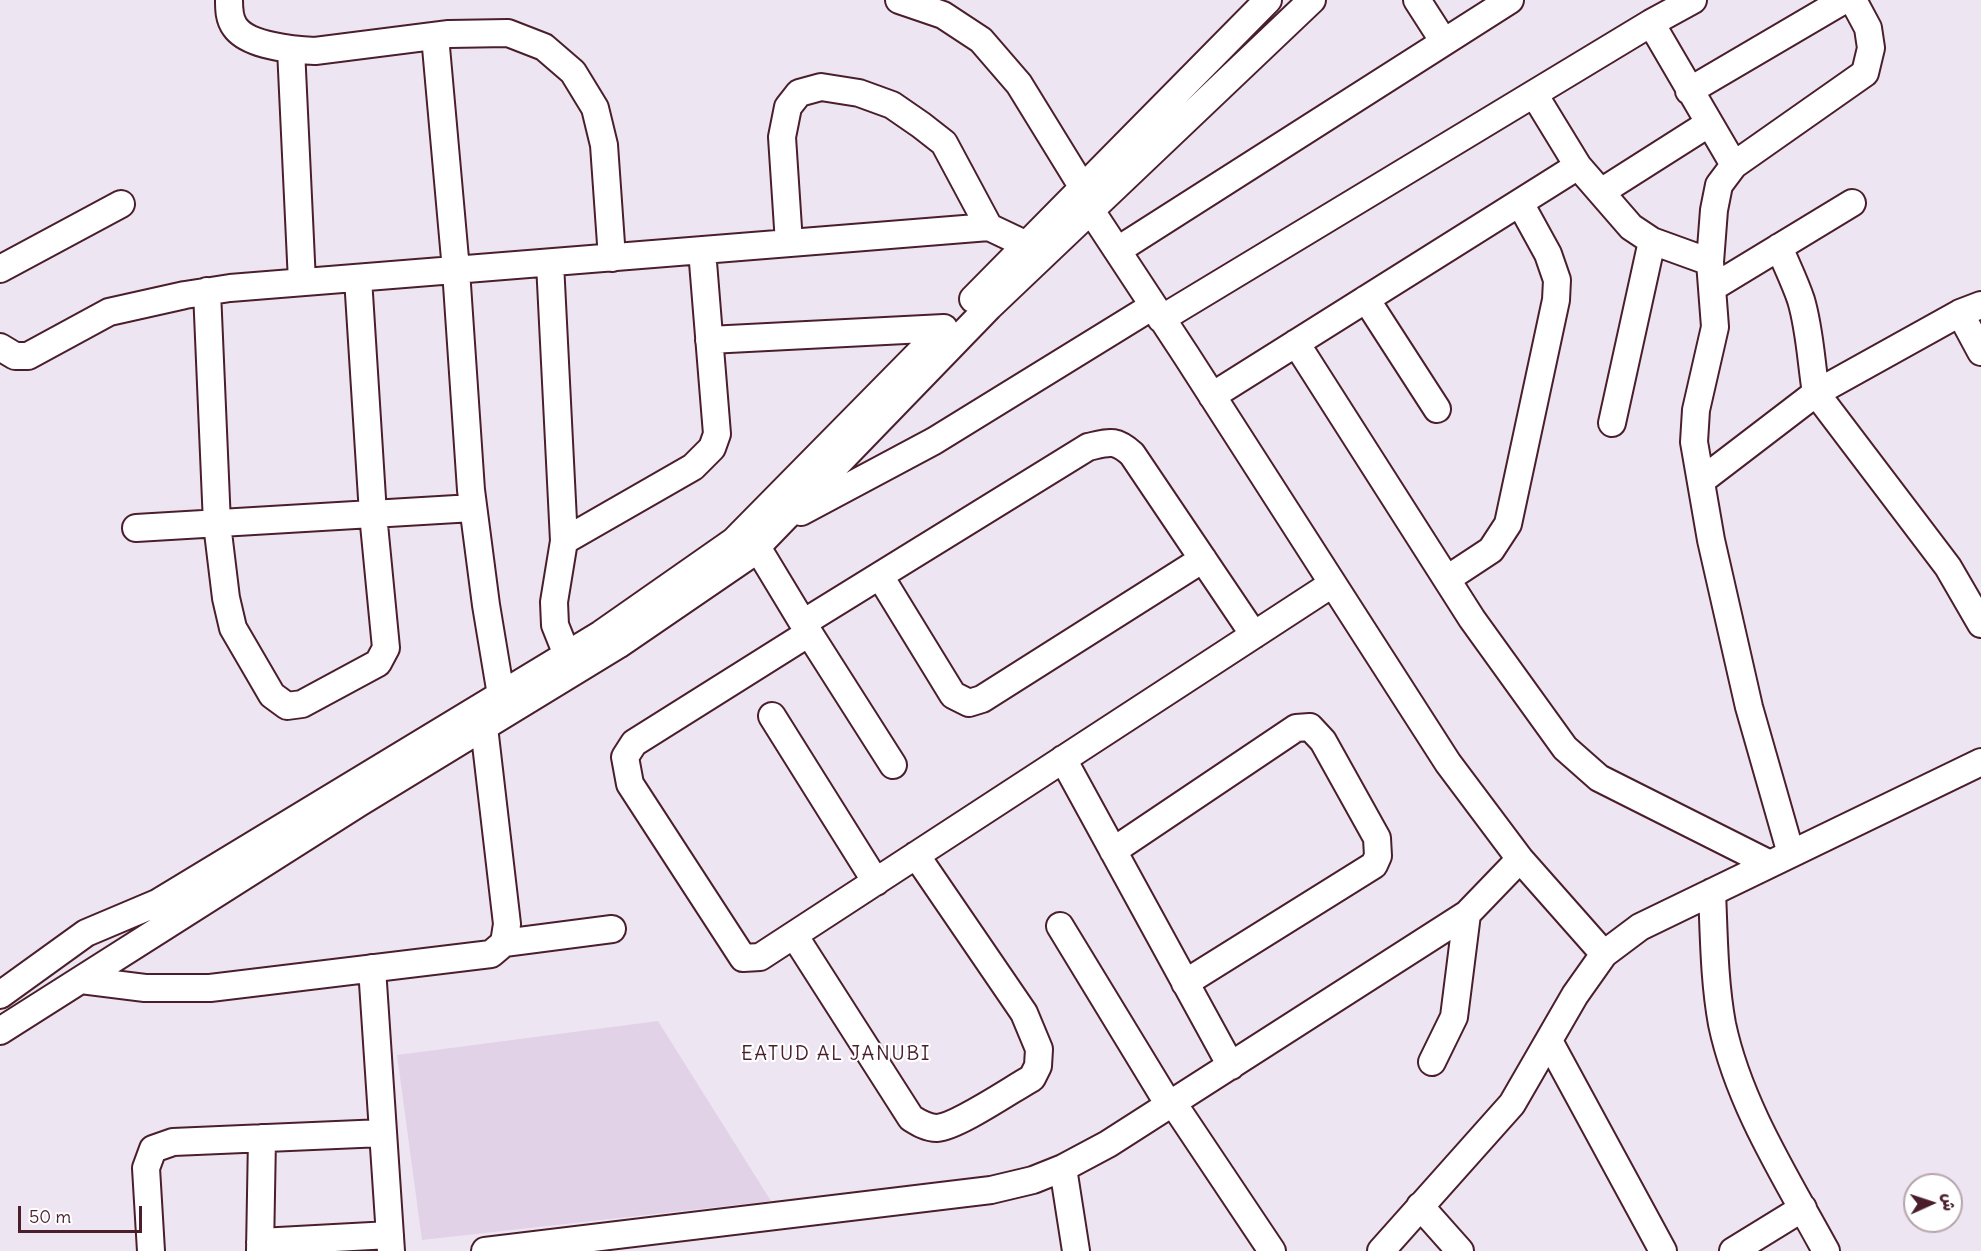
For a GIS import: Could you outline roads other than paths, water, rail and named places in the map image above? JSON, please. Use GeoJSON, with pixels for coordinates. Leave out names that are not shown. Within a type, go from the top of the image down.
{"type":"FeatureCollection","features":[{"type":"Feature","properties":{"kind":"street"},"geometry":{"type":"LineString","coordinates":[[229,0],[231,20],[236,29],[261,43],[291,49],[315,51],[435,36],[508,33],[544,47],[573,72],[594,108],[604,145],[612,258]]}},
{"type":"Feature","properties":{"kind":"street"},"geometry":{"type":"LineString","coordinates":[[899,0],[943,15],[981,40],[1019,84],[1084,196],[1157,312],[1448,763],[1520,859],[1604,954]]}},
{"type":"Feature","properties":{"kind":"street"},"geometry":{"type":"LineString","coordinates":[[0,1031],[359,803],[618,645],[748,556],[989,307],[1084,196],[1268,0]]}},
{"type":"Feature","properties":{"kind":"street"},"geometry":{"type":"LineString","coordinates":[[0,995],[86,933],[157,903],[601,634],[734,541],[1027,245],[1312,0]]}},
{"type":"Feature","properties":{"kind":"street"},"geometry":{"type":"LineString","coordinates":[[1417,0],[1444,42]]}},
{"type":"Feature","properties":{"kind":"street"},"geometry":{"type":"LineString","coordinates":[[1118,250],[1510,0]]}},
{"type":"Feature","properties":{"kind":"street"},"geometry":{"type":"LineString","coordinates":[[780,523],[934,441],[1693,0]]}},
{"type":"Feature","properties":{"kind":"street"},"geometry":{"type":"LineString","coordinates":[[1689,91],[1844,0]]}},
{"type":"Feature","properties":{"kind":"street"},"geometry":{"type":"LineString","coordinates":[[1780,859],[1749,707],[1710,540],[1694,442],[1696,410],[1714,327],[1710,262],[1714,210],[1719,185],[1734,165],[1865,73],[1871,48],[1868,28],[1853,0]]}},
{"type":"Feature","properties":{"kind":"street"},"geometry":{"type":"LineString","coordinates":[[1652,23],[1708,124],[1734,165]]}},
{"type":"Feature","properties":{"kind":"street"},"geometry":{"type":"LineString","coordinates":[[435,36],[456,270],[473,508],[501,695]]}},
{"type":"Feature","properties":{"kind":"street"},"geometry":{"type":"LineString","coordinates":[[291,49],[302,282]]}},
{"type":"Feature","properties":{"kind":"street"},"geometry":{"type":"LineString","coordinates":[[789,243],[782,137],[788,107],[799,93],[821,87],[859,93],[892,105],[944,143],[989,227]]}},
{"type":"Feature","properties":{"kind":"street"},"geometry":{"type":"LineString","coordinates":[[1534,94],[1578,166],[1631,227],[1652,241],[1710,262]]}},
{"type":"Feature","properties":{"kind":"street"},"geometry":{"type":"LineString","coordinates":[[1601,192],[1708,124]]}},
{"type":"Feature","properties":{"kind":"street"},"geometry":{"type":"LineString","coordinates":[[1212,396],[1578,166]]}},
{"type":"Feature","properties":{"kind":"street"},"geometry":{"type":"LineString","coordinates":[[1447,579],[1491,550],[1509,524],[1556,300],[1557,280],[1548,254],[1520,203]]}},
{"type":"Feature","properties":{"kind":"street"},"geometry":{"type":"LineString","coordinates":[[1712,288],[1852,203]]}},
{"type":"Feature","properties":{"kind":"street"},"geometry":{"type":"LineString","coordinates":[[0,268],[121,204]]}},
{"type":"Feature","properties":{"kind":"street"},"geometry":{"type":"LineString","coordinates":[[0,348],[15,356],[28,356],[109,312],[207,291],[989,227],[1027,245]]}},
{"type":"Feature","properties":{"kind":"street"},"geometry":{"type":"LineString","coordinates":[[1612,423],[1652,241]]}},
{"type":"Feature","properties":{"kind":"street"},"geometry":{"type":"LineString","coordinates":[[1779,247],[1800,299],[1809,335],[1810,362],[1816,393],[1948,567],[1981,624]]}},
{"type":"Feature","properties":{"kind":"street"},"geometry":{"type":"LineString","coordinates":[[564,541],[693,467],[712,448],[717,434],[702,250]]}},
{"type":"Feature","properties":{"kind":"street"},"geometry":{"type":"LineString","coordinates":[[550,262],[564,541],[554,602],[555,625],[567,655]]}},
{"type":"Feature","properties":{"kind":"street"},"geometry":{"type":"LineString","coordinates":[[207,291],[217,524],[226,598],[233,628],[272,695],[287,706],[302,704],[378,663],[386,648],[373,514],[358,278]]}},
{"type":"Feature","properties":{"kind":"street"},"geometry":{"type":"LineString","coordinates":[[1366,299],[1437,410]]}},
{"type":"Feature","properties":{"kind":"street"},"geometry":{"type":"LineString","coordinates":[[1701,482],[1816,393],[1970,309],[1981,352]]}},
{"type":"Feature","properties":{"kind":"street"},"geometry":{"type":"LineString","coordinates":[[709,340],[944,328]]}},
{"type":"Feature","properties":{"kind":"street"},"geometry":{"type":"LineString","coordinates":[[1296,343],[1472,619],[1565,748],[1599,778],[1780,859]]}},
{"type":"Feature","properties":{"kind":"street"},"geometry":{"type":"LineString","coordinates":[[1254,635],[1132,454],[1120,444],[1105,443],[1088,447],[880,576],[634,743],[625,757],[626,769],[630,784],[743,957],[760,957],[876,882],[916,855],[1063,759],[1254,635],[1332,584]]}},
{"type":"Feature","properties":{"kind":"street"},"geometry":{"type":"LineString","coordinates":[[136,528],[473,508]]}},
{"type":"Feature","properties":{"kind":"street"},"geometry":{"type":"LineString","coordinates":[[757,547],[893,765]]}},
{"type":"Feature","properties":{"kind":"street"},"geometry":{"type":"LineString","coordinates":[[880,576],[953,695],[969,703],[982,699],[1203,559]]}},
{"type":"Feature","properties":{"kind":"street"},"geometry":{"type":"LineString","coordinates":[[772,716],[876,882]]}},
{"type":"Feature","properties":{"kind":"street"},"geometry":{"type":"LineString","coordinates":[[484,727],[507,924],[504,943]]}},
{"type":"Feature","properties":{"kind":"street"},"geometry":{"type":"LineString","coordinates":[[1113,851],[1296,728],[1310,728],[1323,741],[1377,838],[1378,856],[1374,866],[1185,983]]}},
{"type":"Feature","properties":{"kind":"street"},"geometry":{"type":"LineString","coordinates":[[1063,759],[1231,1066]]}},
{"type":"Feature","properties":{"kind":"street"},"geometry":{"type":"LineString","coordinates":[[1381,1251],[1512,1104],[1575,995],[1604,954],[1640,927],[1981,762]]}},
{"type":"Feature","properties":{"kind":"street"},"geometry":{"type":"LineString","coordinates":[[794,935],[911,1118],[921,1125],[937,1128],[956,1122],[1032,1078],[1038,1066],[1039,1049],[1024,1012],[916,855]]}},
{"type":"Feature","properties":{"kind":"street"},"geometry":{"type":"LineString","coordinates":[[485,1251],[545,1247],[991,1190],[1033,1180],[1063,1168],[1108,1144],[1467,914],[1520,859]]}},
{"type":"Feature","properties":{"kind":"street"},"geometry":{"type":"LineString","coordinates":[[1712,892],[1716,983],[1723,1026],[1737,1074],[1761,1131],[1826,1251]]}},
{"type":"Feature","properties":{"kind":"street"},"geometry":{"type":"LineString","coordinates":[[1432,1062],[1454,1017],[1467,914]]}},
{"type":"Feature","properties":{"kind":"street"},"geometry":{"type":"LineString","coordinates":[[1060,926],[1171,1104],[1272,1251]]}},
{"type":"Feature","properties":{"kind":"street"},"geometry":{"type":"LineString","coordinates":[[81,980],[145,988],[210,988],[491,954],[504,943],[612,929]]}},
{"type":"Feature","properties":{"kind":"street"},"geometry":{"type":"LineString","coordinates":[[262,1138],[260,1247],[391,1243],[372,968]]}},
{"type":"Feature","properties":{"kind":"street"},"geometry":{"type":"LineString","coordinates":[[1549,1041],[1663,1251]]}},
{"type":"Feature","properties":{"kind":"street"},"geometry":{"type":"LineString","coordinates":[[151,1251],[146,1168],[153,1149],[173,1142],[383,1133]]}},
{"type":"Feature","properties":{"kind":"street"},"geometry":{"type":"LineString","coordinates":[[1063,1168],[1076,1251]]}},
{"type":"Feature","properties":{"kind":"street"},"geometry":{"type":"LineString","coordinates":[[1420,1206],[1460,1251]]}},
{"type":"Feature","properties":{"kind":"street"},"geometry":{"type":"LineString","coordinates":[[1733,1251],[1803,1208]]}},
{"type":"Feature","properties":{"kind":"district","name":"EATUD AL JANUBI"},"geometry":{"type":"Point","coordinates":[836,1054]}}]}
